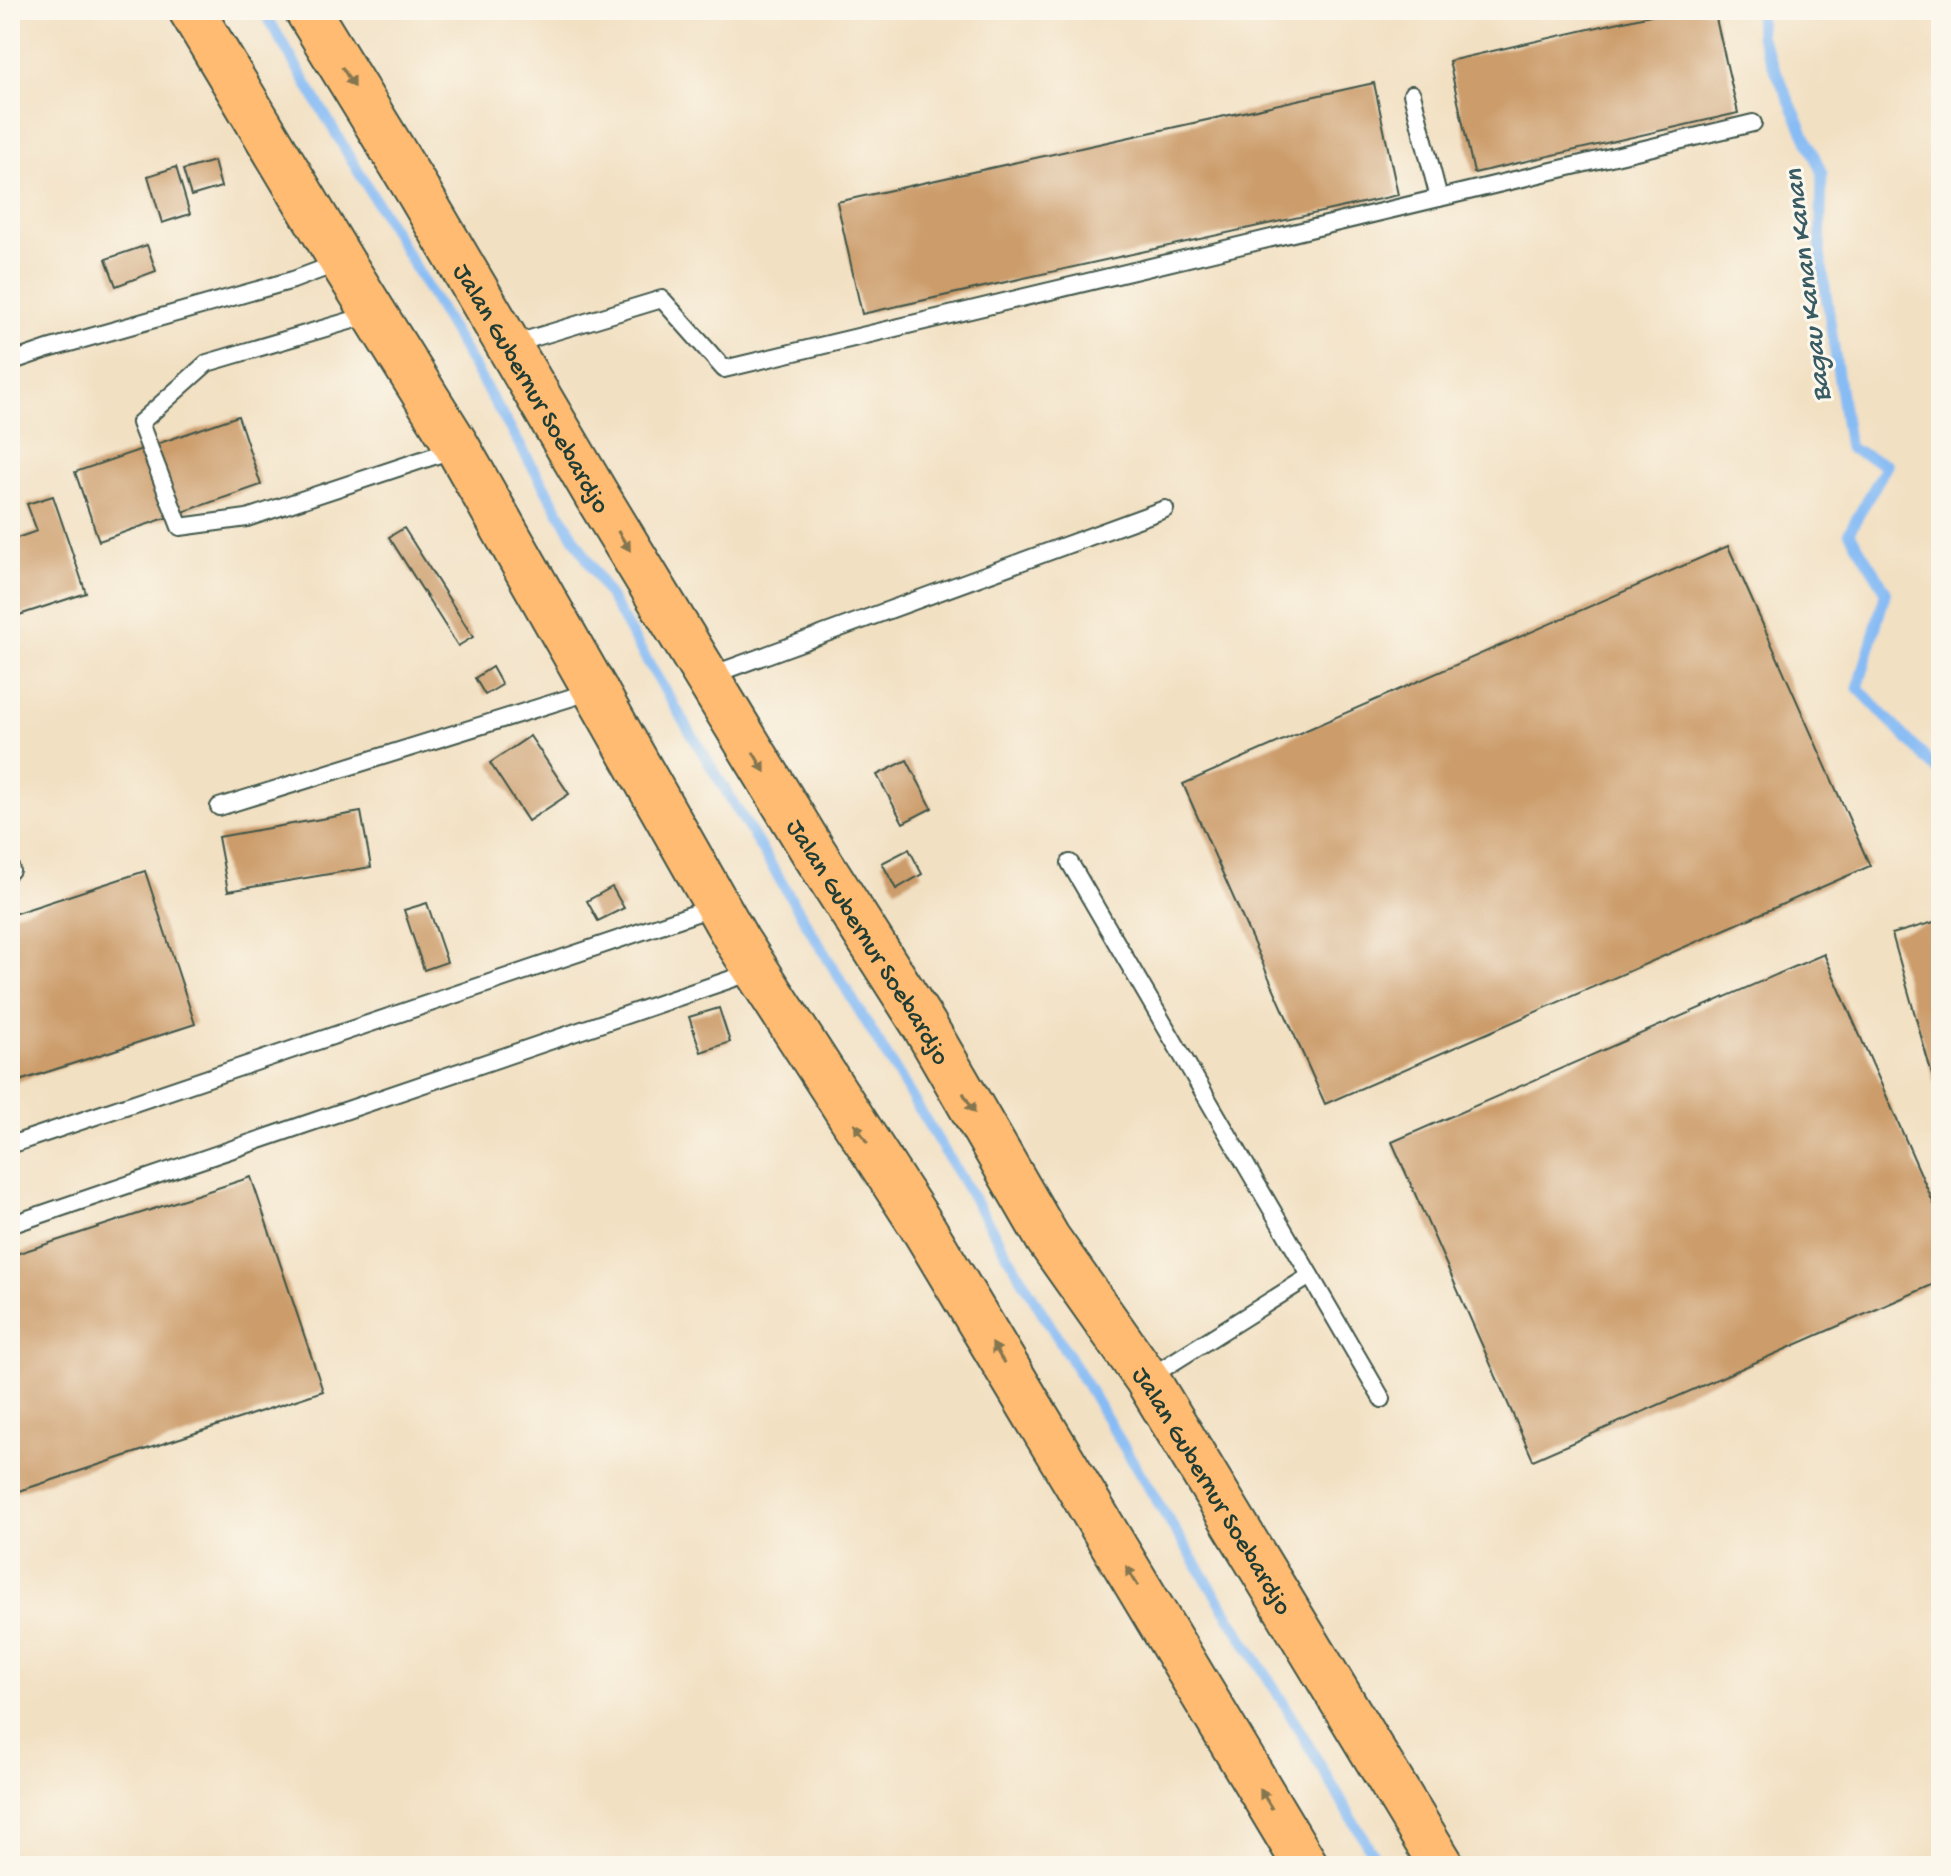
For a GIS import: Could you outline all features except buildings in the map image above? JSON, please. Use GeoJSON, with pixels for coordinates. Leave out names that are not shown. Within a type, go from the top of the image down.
{"type":"FeatureCollection","features":[{"type":"Feature","properties":{"kind":"highway"},"geometry":{"type":"LineString","coordinates":[[191,10],[458,448],[717,906],[925,1231],[1306,1866]]}},
{"type":"Feature","properties":{"kind":"highway","name":"Jalan Gubernur Soebardjo"},"geometry":{"type":"LineString","coordinates":[[307,10],[419,193],[597,496],[813,851],[924,1025],[1048,1239],[1147,1379],[1442,1866]]}},
{"type":"Feature","properties":{"kind":"lane"},"geometry":{"type":"LineString","coordinates":[[1412,94],[1439,198]]}},
{"type":"Feature","properties":{"kind":"lane"},"geometry":{"type":"LineString","coordinates":[[508,346],[662,299],[724,369],[1753,123]]}},
{"type":"Feature","properties":{"kind":"lane"},"geometry":{"type":"LineString","coordinates":[[10,362],[293,280],[342,262]]}},
{"type":"Feature","properties":{"kind":"lane"},"geometry":{"type":"LineString","coordinates":[[374,314],[207,363],[140,423],[180,527],[247,518],[458,448]]}},
{"type":"Feature","properties":{"kind":"lane"},"geometry":{"type":"LineString","coordinates":[[708,677],[1165,509]]}},
{"type":"Feature","properties":{"kind":"lane"},"geometry":{"type":"LineString","coordinates":[[219,807],[597,690]]}},
{"type":"Feature","properties":{"kind":"lane"},"geometry":{"type":"LineString","coordinates":[[1070,863],[1382,1399]]}},
{"type":"Feature","properties":{"kind":"lane"},"geometry":{"type":"LineString","coordinates":[[10,1145],[717,906]]}},
{"type":"Feature","properties":{"kind":"lane"},"geometry":{"type":"LineString","coordinates":[[10,1225],[756,970]]}},
{"type":"Feature","properties":{"kind":"lane"},"geometry":{"type":"LineString","coordinates":[[1147,1379],[1310,1276]]}},
{"type":"Feature","properties":{"kind":"waterway"},"geometry":{"type":"LineString","coordinates":[[263,10],[649,664],[1380,1866]]}},
{"type":"Feature","properties":{"kind":"waterway","name":"Bagau Kanan Kanan"},"geometry":{"type":"LineString","coordinates":[[1759,10],[1760,36],[1822,173],[1820,253],[1849,448],[1887,465],[1849,532],[1886,591],[1858,688],[1941,774]]}}]}
